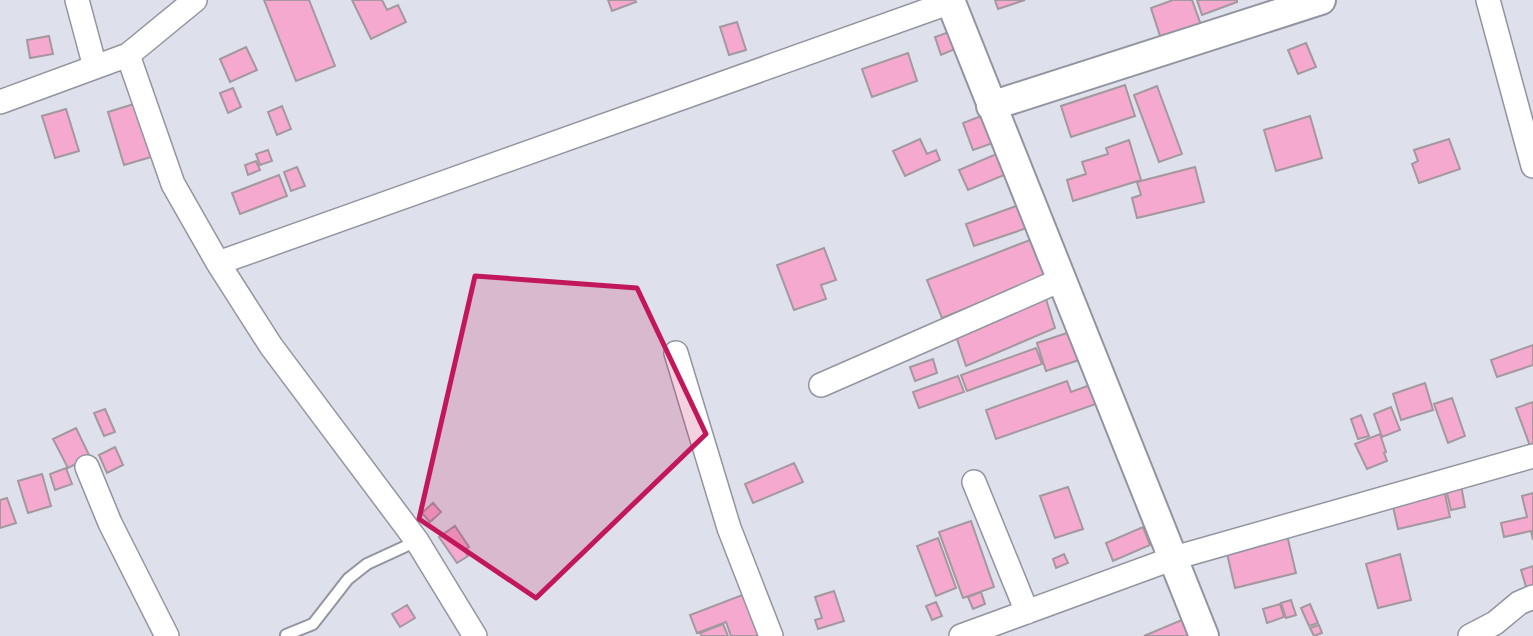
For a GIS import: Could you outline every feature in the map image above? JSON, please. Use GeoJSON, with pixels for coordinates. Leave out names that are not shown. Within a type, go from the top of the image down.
{"type":"FeatureCollection","features":[{"type":"Feature","properties":{"kind":"street"},"geometry":{"type":"LineString","coordinates":[[77,0],[95,67]]}},
{"type":"Feature","properties":{"kind":"street"},"geometry":{"type":"LineString","coordinates":[[0,102],[128,55],[195,0]]}},
{"type":"Feature","properties":{"kind":"street"},"geometry":{"type":"LineString","coordinates":[[991,106],[1321,0]]}},
{"type":"Feature","properties":{"kind":"street"},"geometry":{"type":"LineString","coordinates":[[1488,0],[1533,166]]}},
{"type":"Feature","properties":{"kind":"street"},"geometry":{"type":"LineString","coordinates":[[218,263],[951,1],[1204,636]]}},
{"type":"Feature","properties":{"kind":"street"},"geometry":{"type":"LineString","coordinates":[[128,55],[173,184],[218,263],[271,346],[417,541],[475,636]]}},
{"type":"Feature","properties":{"kind":"street"},"geometry":{"type":"LineString","coordinates":[[821,385],[1063,279]]}},
{"type":"Feature","properties":{"kind":"street"},"geometry":{"type":"LineString","coordinates":[[676,354],[729,528],[771,636]]}},
{"type":"Feature","properties":{"kind":"street"},"geometry":{"type":"LineString","coordinates":[[961,636],[1174,558],[1533,456]]}},
{"type":"Feature","properties":{"kind":"street"},"geometry":{"type":"LineString","coordinates":[[87,467],[110,523],[167,636]]}},
{"type":"Feature","properties":{"kind":"street"},"geometry":{"type":"LineString","coordinates":[[974,482],[1027,612]]}},
{"type":"Feature","properties":{"kind":"street"},"geometry":{"type":"LineString","coordinates":[[1469,636],[1495,623],[1519,603],[1533,597]]}},
{"type":"Feature","properties":{"kind":"lane"},"geometry":{"type":"LineString","coordinates":[[286,635],[313,624],[348,579],[367,564],[417,541]]}},
{"type":"Feature","properties":{"kind":"highlighted area"},"geometry":{"type":"Polygon","coordinates":[[[475,276],[637,288],[706,434],[536,598],[419,519],[475,276]]]}},
{"type":"Feature","properties":{"kind":"building"},"geometry":{"type":"Polygon","coordinates":[[[264,0],[309,0],[335,66],[296,81],[264,0]]]}},
{"type":"Feature","properties":{"kind":"building"},"geometry":{"type":"Polygon","coordinates":[[[352,0],[382,0],[387,10],[398,5],[406,22],[371,39],[352,0]]]}},
{"type":"Feature","properties":{"kind":"building"},"geometry":{"type":"Polygon","coordinates":[[[608,0],[635,0],[636,2],[612,11],[608,0]]]}},
{"type":"Feature","properties":{"kind":"building"},"geometry":{"type":"Polygon","coordinates":[[[995,0],[1025,0],[998,9],[995,0]]]}},
{"type":"Feature","properties":{"kind":"building"},"geometry":{"type":"Polygon","coordinates":[[[1173,0],[1192,0],[1201,25],[1161,39],[1151,8],[1173,0]]]}},
{"type":"Feature","properties":{"kind":"building"},"geometry":{"type":"Polygon","coordinates":[[[1197,0],[1237,0],[1237,2],[1202,15],[1197,0]]]}},
{"type":"Feature","properties":{"kind":"building"},"geometry":{"type":"Polygon","coordinates":[[[737,22],[746,50],[729,55],[720,27],[737,22]]]}},
{"type":"Feature","properties":{"kind":"building"},"geometry":{"type":"Polygon","coordinates":[[[949,32],[955,49],[941,55],[935,37],[949,32]]]}},
{"type":"Feature","properties":{"kind":"building"},"geometry":{"type":"Polygon","coordinates":[[[49,36],[53,54],[30,58],[27,40],[49,36]]]}},
{"type":"Feature","properties":{"kind":"building"},"geometry":{"type":"Polygon","coordinates":[[[1306,43],[1316,67],[1298,74],[1288,50],[1306,43]]]}},
{"type":"Feature","properties":{"kind":"building"},"geometry":{"type":"Polygon","coordinates":[[[246,47],[257,70],[230,82],[220,59],[246,47]]]}},
{"type":"Feature","properties":{"kind":"building"},"geometry":{"type":"Polygon","coordinates":[[[908,53],[917,81],[872,97],[862,69],[908,53]]]}},
{"type":"Feature","properties":{"kind":"building"},"geometry":{"type":"Polygon","coordinates":[[[1125,85],[1135,116],[1071,137],[1061,106],[1125,85]]]}},
{"type":"Feature","properties":{"kind":"building"},"geometry":{"type":"Polygon","coordinates":[[[1157,86],[1182,154],[1159,162],[1134,95],[1157,86]]]}},
{"type":"Feature","properties":{"kind":"building"},"geometry":{"type":"Polygon","coordinates":[[[233,88],[241,107],[228,113],[220,93],[233,88]]]}},
{"type":"Feature","properties":{"kind":"building"},"geometry":{"type":"Polygon","coordinates":[[[134,104],[151,157],[124,165],[108,112],[134,104]]]}},
{"type":"Feature","properties":{"kind":"building"},"geometry":{"type":"Polygon","coordinates":[[[282,106],[291,129],[277,135],[268,112],[282,106]]]}},
{"type":"Feature","properties":{"kind":"building"},"geometry":{"type":"Polygon","coordinates":[[[66,109],[79,151],[55,158],[42,116],[66,109]]]}},
{"type":"Feature","properties":{"kind":"building"},"geometry":{"type":"Polygon","coordinates":[[[986,114],[996,142],[973,150],[963,123],[986,114]]]}},
{"type":"Feature","properties":{"kind":"building"},"geometry":{"type":"Polygon","coordinates":[[[1310,116],[1322,158],[1276,171],[1264,130],[1310,116]]]}},
{"type":"Feature","properties":{"kind":"building"},"geometry":{"type":"Polygon","coordinates":[[[920,139],[927,154],[936,150],[940,160],[905,176],[893,151],[920,139]]]}},
{"type":"Feature","properties":{"kind":"building"},"geometry":{"type":"Polygon","coordinates":[[[1449,139],[1460,169],[1419,183],[1412,164],[1418,161],[1414,150],[1449,139]]]}},
{"type":"Feature","properties":{"kind":"building"},"geometry":{"type":"Polygon","coordinates":[[[1129,140],[1141,180],[1073,201],[1067,180],[1086,174],[1082,162],[1108,154],[1106,148],[1129,140]]]}},
{"type":"Feature","properties":{"kind":"building"},"geometry":{"type":"Polygon","coordinates":[[[268,150],[272,161],[260,165],[256,154],[268,150]]]}},
{"type":"Feature","properties":{"kind":"building"},"geometry":{"type":"Polygon","coordinates":[[[1001,152],[1009,173],[968,190],[959,170],[1001,152]]]}},
{"type":"Feature","properties":{"kind":"building"},"geometry":{"type":"Polygon","coordinates":[[[256,161],[260,170],[248,175],[245,165],[256,161]]]}},
{"type":"Feature","properties":{"kind":"building"},"geometry":{"type":"Polygon","coordinates":[[[297,167],[305,186],[291,191],[284,172],[297,167]]]}},
{"type":"Feature","properties":{"kind":"building"},"geometry":{"type":"Polygon","coordinates":[[[1195,167],[1204,202],[1137,218],[1132,198],[1141,195],[1137,182],[1195,167]]]}},
{"type":"Feature","properties":{"kind":"building"},"geometry":{"type":"Polygon","coordinates":[[[279,175],[287,196],[240,214],[232,193],[279,175]]]}},
{"type":"Feature","properties":{"kind":"building"},"geometry":{"type":"Polygon","coordinates":[[[1022,204],[1030,227],[974,246],[966,224],[1022,204]]]}},
{"type":"Feature","properties":{"kind":"building"},"geometry":{"type":"Polygon","coordinates":[[[1030,240],[1045,277],[942,318],[927,280],[1030,240]]]}},
{"type":"Feature","properties":{"kind":"building"},"geometry":{"type":"Polygon","coordinates":[[[824,248],[836,280],[821,285],[826,299],[794,310],[777,265],[824,248]]]}},
{"type":"Feature","properties":{"kind":"building"},"geometry":{"type":"Polygon","coordinates":[[[1046,299],[1055,328],[966,366],[956,336],[1046,299]]]}},
{"type":"Feature","properties":{"kind":"building"},"geometry":{"type":"Polygon","coordinates":[[[1076,330],[1085,358],[1046,371],[1037,343],[1076,330]]]}},
{"type":"Feature","properties":{"kind":"building"},"geometry":{"type":"Polygon","coordinates":[[[1533,345],[1533,365],[1497,377],[1491,360],[1533,345]]]}},
{"type":"Feature","properties":{"kind":"building"},"geometry":{"type":"Polygon","coordinates":[[[1036,348],[1042,364],[967,391],[961,375],[1036,348]]]}},
{"type":"Feature","properties":{"kind":"building"},"geometry":{"type":"Polygon","coordinates":[[[933,359],[937,373],[915,381],[910,367],[933,359]]]}},
{"type":"Feature","properties":{"kind":"building"},"geometry":{"type":"Polygon","coordinates":[[[958,376],[964,392],[919,408],[913,392],[958,376]]]}},
{"type":"Feature","properties":{"kind":"building"},"geometry":{"type":"Polygon","coordinates":[[[1067,381],[1071,392],[1090,385],[1096,404],[996,439],[986,410],[1067,381]]]}},
{"type":"Feature","properties":{"kind":"building"},"geometry":{"type":"Polygon","coordinates":[[[1425,383],[1433,410],[1401,420],[1393,394],[1425,383]]]}},
{"type":"Feature","properties":{"kind":"building"},"geometry":{"type":"Polygon","coordinates":[[[1452,398],[1465,436],[1448,443],[1434,404],[1452,398]]]}},
{"type":"Feature","properties":{"kind":"building"},"geometry":{"type":"Polygon","coordinates":[[[1533,402],[1533,445],[1530,446],[1516,408],[1533,402]]]}},
{"type":"Feature","properties":{"kind":"building"},"geometry":{"type":"Polygon","coordinates":[[[1391,407],[1400,430],[1382,437],[1374,414],[1391,407]]]}},
{"type":"Feature","properties":{"kind":"building"},"geometry":{"type":"Polygon","coordinates":[[[105,409],[115,432],[104,436],[94,413],[105,409]]]}},
{"type":"Feature","properties":{"kind":"building"},"geometry":{"type":"Polygon","coordinates":[[[1361,415],[1369,436],[1358,439],[1351,419],[1361,415]]]}},
{"type":"Feature","properties":{"kind":"building"},"geometry":{"type":"Polygon","coordinates":[[[76,428],[90,457],[68,468],[53,439],[76,428]]]}},
{"type":"Feature","properties":{"kind":"building"},"geometry":{"type":"Polygon","coordinates":[[[1380,434],[1387,461],[1367,469],[1355,444],[1380,434]]]}},
{"type":"Feature","properties":{"kind":"building"},"geometry":{"type":"Polygon","coordinates":[[[115,447],[123,465],[107,473],[99,455],[115,447]]]}},
{"type":"Feature","properties":{"kind":"building"},"geometry":{"type":"Polygon","coordinates":[[[794,463],[803,482],[753,503],[745,484],[794,463]]]}},
{"type":"Feature","properties":{"kind":"building"},"geometry":{"type":"Polygon","coordinates":[[[66,468],[72,484],[55,490],[50,474],[66,468]]]}},
{"type":"Feature","properties":{"kind":"building"},"geometry":{"type":"Polygon","coordinates":[[[42,474],[51,506],[28,513],[18,481],[42,474]]]}},
{"type":"Feature","properties":{"kind":"building"},"geometry":{"type":"Polygon","coordinates":[[[1461,485],[1465,507],[1451,510],[1446,489],[1461,485]]]}},
{"type":"Feature","properties":{"kind":"building"},"geometry":{"type":"Polygon","coordinates":[[[1068,487],[1083,529],[1055,538],[1040,496],[1068,487]]]}},
{"type":"Feature","properties":{"kind":"building"},"geometry":{"type":"Polygon","coordinates":[[[1444,490],[1450,517],[1398,529],[1392,502],[1444,490]]]}},
{"type":"Feature","properties":{"kind":"building"},"geometry":{"type":"Polygon","coordinates":[[[1533,493],[1533,540],[1531,531],[1504,537],[1501,523],[1527,517],[1522,496],[1533,493]]]}},
{"type":"Feature","properties":{"kind":"building"},"geometry":{"type":"Polygon","coordinates":[[[7,498],[16,523],[0,528],[0,500],[7,498]]]}},
{"type":"Feature","properties":{"kind":"building"},"geometry":{"type":"Polygon","coordinates":[[[433,503],[441,512],[430,522],[422,513],[433,503]]]}},
{"type":"Feature","properties":{"kind":"building"},"geometry":{"type":"Polygon","coordinates":[[[971,521],[994,587],[963,598],[939,532],[971,521]]]}},
{"type":"Feature","properties":{"kind":"building"},"geometry":{"type":"Polygon","coordinates":[[[455,526],[469,547],[464,550],[468,556],[457,563],[439,537],[455,526]]]}},
{"type":"Feature","properties":{"kind":"building"},"geometry":{"type":"Polygon","coordinates":[[[1143,527],[1150,545],[1113,561],[1106,543],[1143,527]]]}},
{"type":"Feature","properties":{"kind":"building"},"geometry":{"type":"Polygon","coordinates":[[[1286,531],[1296,573],[1235,588],[1225,545],[1286,531]]]}},
{"type":"Feature","properties":{"kind":"building"},"geometry":{"type":"Polygon","coordinates":[[[938,538],[956,588],[936,596],[917,546],[938,538]]]}},
{"type":"Feature","properties":{"kind":"building"},"geometry":{"type":"Polygon","coordinates":[[[1064,554],[1068,563],[1056,568],[1053,559],[1064,554]]]}},
{"type":"Feature","properties":{"kind":"building"},"geometry":{"type":"Polygon","coordinates":[[[1400,554],[1411,600],[1378,608],[1366,564],[1400,554]]]}},
{"type":"Feature","properties":{"kind":"building"},"geometry":{"type":"Polygon","coordinates":[[[1533,566],[1533,588],[1527,590],[1521,570],[1533,566]]]}},
{"type":"Feature","properties":{"kind":"building"},"geometry":{"type":"Polygon","coordinates":[[[834,591],[844,621],[818,629],[815,620],[822,618],[815,597],[834,591]]]}},
{"type":"Feature","properties":{"kind":"building"},"geometry":{"type":"Polygon","coordinates":[[[981,592],[985,604],[973,609],[968,597],[981,592]]]}},
{"type":"Feature","properties":{"kind":"building"},"geometry":{"type":"Polygon","coordinates":[[[745,594],[762,636],[731,636],[726,622],[697,633],[690,615],[745,594]]]}},
{"type":"Feature","properties":{"kind":"building"},"geometry":{"type":"Polygon","coordinates":[[[1291,600],[1296,615],[1286,618],[1281,603],[1291,600]]]}},
{"type":"Feature","properties":{"kind":"building"},"geometry":{"type":"Polygon","coordinates":[[[936,602],[942,616],[932,620],[926,606],[936,602]]]}},
{"type":"Feature","properties":{"kind":"building"},"geometry":{"type":"Polygon","coordinates":[[[1280,604],[1284,617],[1267,623],[1263,609],[1280,604]]]}},
{"type":"Feature","properties":{"kind":"building"},"geometry":{"type":"Polygon","coordinates":[[[1310,604],[1318,623],[1309,626],[1301,608],[1310,604]]]}},
{"type":"Feature","properties":{"kind":"building"},"geometry":{"type":"Polygon","coordinates":[[[407,605],[415,618],[400,627],[392,614],[407,605]]]}},
{"type":"Feature","properties":{"kind":"building"},"geometry":{"type":"Polygon","coordinates":[[[1184,619],[1191,636],[1144,636],[1184,619]]]}},
{"type":"Feature","properties":{"kind":"building"},"geometry":{"type":"Polygon","coordinates":[[[723,624],[728,636],[702,636],[700,633],[723,624]]]}},
{"type":"Feature","properties":{"kind":"building"},"geometry":{"type":"Polygon","coordinates":[[[1319,625],[1322,633],[1314,636],[1310,628],[1319,625]]]}}]}
